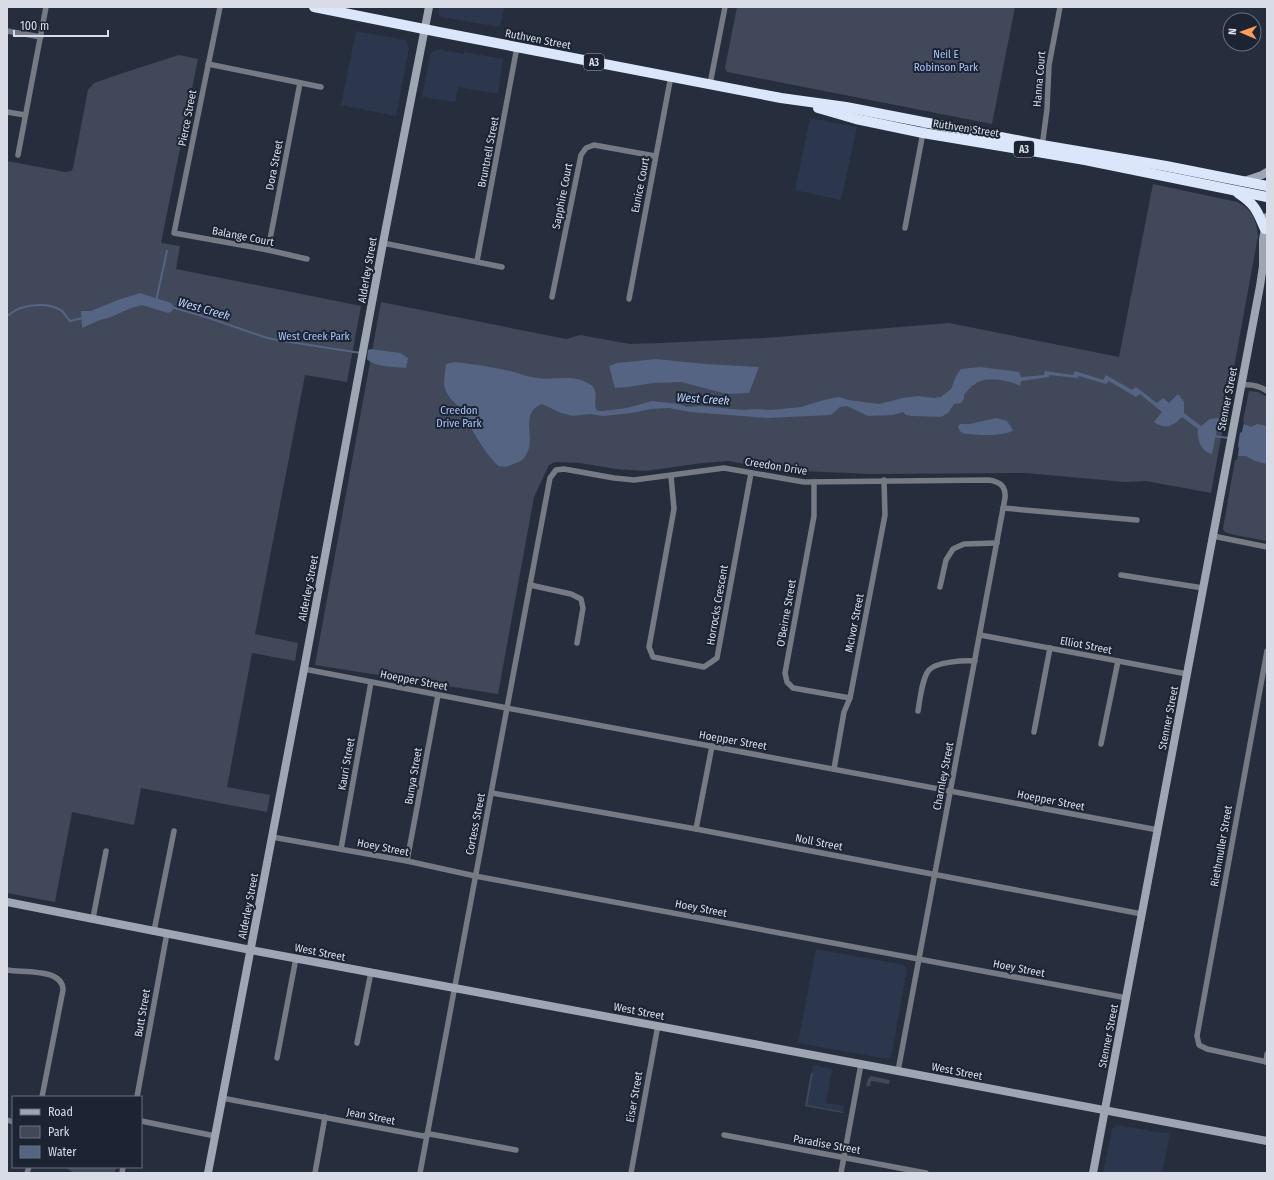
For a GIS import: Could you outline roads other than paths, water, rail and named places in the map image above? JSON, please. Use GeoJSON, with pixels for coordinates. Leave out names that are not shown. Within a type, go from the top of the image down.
{"type":"FeatureCollection","features":[{"type":"Feature","properties":{"kind":"highway","name":"Ruthven Street"},"geometry":{"type":"LineString","coordinates":[[314,7],[781,98],[856,118],[923,133],[1166,166],[1267,186]]}},
{"type":"Feature","properties":{"kind":"highway","name":"Ruthven Street"},"geometry":{"type":"LineString","coordinates":[[781,98],[846,106],[925,122],[1041,148],[1085,160],[1267,197]]}},
{"type":"Feature","properties":{"kind":"highway"},"geometry":{"type":"LineString","coordinates":[[1233,190],[1249,200],[1257,210],[1265,229]]}},
{"type":"Feature","properties":{"kind":"main road","name":"Alderley Street"},"geometry":{"type":"LineString","coordinates":[[208,1173],[383,243],[429,7]]}},
{"type":"Feature","properties":{"kind":"main road"},"geometry":{"type":"LineString","coordinates":[[1243,181],[1267,172]]}},
{"type":"Feature","properties":{"kind":"main road","name":"Stenner Street"},"geometry":{"type":"LineString","coordinates":[[1093,1173],[1263,266],[1263,240],[1267,217]]}},
{"type":"Feature","properties":{"kind":"main road","name":"Stenner Street"},"geometry":{"type":"LineString","coordinates":[[1263,266],[1267,258]]}},
{"type":"Feature","properties":{"kind":"main road","name":"West Street"},"geometry":{"type":"LineString","coordinates":[[7,902],[250,950],[898,1070],[1267,1141]]}},
{"type":"Feature","properties":{"kind":"street"},"geometry":{"type":"LineString","coordinates":[[18,155],[46,7]]}},
{"type":"Feature","properties":{"kind":"street","name":"Pierce Street"},"geometry":{"type":"LineString","coordinates":[[174,233],[220,7]]}},
{"type":"Feature","properties":{"kind":"street"},"geometry":{"type":"LineString","coordinates":[[710,84],[725,7]]}},
{"type":"Feature","properties":{"kind":"street","name":"Hanna Court"},"geometry":{"type":"LineString","coordinates":[[1041,148],[1047,109],[1049,65],[1060,7]]}},
{"type":"Feature","properties":{"kind":"street"},"geometry":{"type":"LineString","coordinates":[[7,31],[41,37]]}},
{"type":"Feature","properties":{"kind":"street","name":"Bruntnell Street"},"geometry":{"type":"LineString","coordinates":[[477,261],[517,47]]}},
{"type":"Feature","properties":{"kind":"street"},"geometry":{"type":"LineString","coordinates":[[208,64],[321,87]]}},
{"type":"Feature","properties":{"kind":"street","name":"Eunice Court"},"geometry":{"type":"LineString","coordinates":[[629,299],[671,76]]}},
{"type":"Feature","properties":{"kind":"street","name":"Dora Street"},"geometry":{"type":"LineString","coordinates":[[268,250],[300,83]]}},
{"type":"Feature","properties":{"kind":"street"},"geometry":{"type":"LineString","coordinates":[[7,112],[25,116]]}},
{"type":"Feature","properties":{"kind":"street"},"geometry":{"type":"LineString","coordinates":[[905,228],[925,122]]}},
{"type":"Feature","properties":{"kind":"street","name":"Sapphire Court"},"geometry":{"type":"LineString","coordinates":[[552,297],[581,155],[586,148],[594,145],[656,156]]}},
{"type":"Feature","properties":{"kind":"street","name":"Balange Court"},"geometry":{"type":"LineString","coordinates":[[174,233],[268,250],[307,260]]}},
{"type":"Feature","properties":{"kind":"street"},"geometry":{"type":"LineString","coordinates":[[383,243],[502,267]]}},
{"type":"Feature","properties":{"kind":"street"},"geometry":{"type":"LineString","coordinates":[[1241,385],[1261,388],[1267,392]]}},
{"type":"Feature","properties":{"kind":"street","name":"Creedon Drive"},"geometry":{"type":"LineString","coordinates":[[550,478],[556,470],[564,469],[634,480],[724,468],[804,482],[990,480],[1003,486]]}},
{"type":"Feature","properties":{"kind":"street","name":"Horrocks Crescent"},"geometry":{"type":"LineString","coordinates":[[671,476],[674,509],[649,647],[653,657],[704,667],[717,658],[751,473]]}},
{"type":"Feature","properties":{"kind":"street","name":"Cortess Street"},"geometry":{"type":"LineString","coordinates":[[420,1173],[550,478]]}},
{"type":"Feature","properties":{"kind":"street","name":"McIvor Street"},"geometry":{"type":"LineString","coordinates":[[834,769],[844,712],[850,698],[885,515],[884,480]]}},
{"type":"Feature","properties":{"kind":"street","name":"O'Beirne Street"},"geometry":{"type":"LineString","coordinates":[[814,482],[814,516],[785,673],[786,682],[793,688],[850,698]]}},
{"type":"Feature","properties":{"kind":"street","name":"Charnley Street"},"geometry":{"type":"LineString","coordinates":[[898,1070],[1006,493],[1003,486]]}},
{"type":"Feature","properties":{"kind":"street"},"geometry":{"type":"LineString","coordinates":[[1003,508],[1137,520]]}},
{"type":"Feature","properties":{"kind":"street"},"geometry":{"type":"LineString","coordinates":[[1213,536],[1267,548]]}},
{"type":"Feature","properties":{"kind":"street"},"geometry":{"type":"LineString","coordinates":[[940,587],[946,560],[953,549],[964,544],[997,543]]}},
{"type":"Feature","properties":{"kind":"street"},"geometry":{"type":"LineString","coordinates":[[1121,575],[1203,588]]}},
{"type":"Feature","properties":{"kind":"street"},"geometry":{"type":"LineString","coordinates":[[530,585],[571,594],[581,599],[583,608],[577,643]]}},
{"type":"Feature","properties":{"kind":"street","name":"Elliot Street"},"geometry":{"type":"LineString","coordinates":[[980,635],[1187,674]]}},
{"type":"Feature","properties":{"kind":"street"},"geometry":{"type":"LineString","coordinates":[[1034,732],[1050,648]]}},
{"type":"Feature","properties":{"kind":"street","name":"Riethmuller Street"},"geometry":{"type":"LineString","coordinates":[[1266,1062],[1207,1049],[1199,1045],[1197,1036],[1267,651]]}},
{"type":"Feature","properties":{"kind":"street"},"geometry":{"type":"LineString","coordinates":[[918,711],[924,678],[929,670],[935,666],[956,661],[975,661]]}},
{"type":"Feature","properties":{"kind":"street"},"geometry":{"type":"LineString","coordinates":[[1102,744],[1118,661]]}},
{"type":"Feature","properties":{"kind":"street","name":"Hoepper Street"},"geometry":{"type":"LineString","coordinates":[[304,669],[1158,830]]}},
{"type":"Feature","properties":{"kind":"street","name":"Kauri Street"},"geometry":{"type":"LineString","coordinates":[[341,849],[372,682]]}},
{"type":"Feature","properties":{"kind":"street","name":"Bunya Street"},"geometry":{"type":"LineString","coordinates":[[407,861],[438,695]]}},
{"type":"Feature","properties":{"kind":"street"},"geometry":{"type":"LineString","coordinates":[[696,829],[712,746]]}},
{"type":"Feature","properties":{"kind":"street","name":"Noll Street"},"geometry":{"type":"LineString","coordinates":[[492,792],[696,829],[1142,914]]}},
{"type":"Feature","properties":{"kind":"street"},"geometry":{"type":"LineString","coordinates":[[154,930],[174,831]]}},
{"type":"Feature","properties":{"kind":"street","name":"Hoey Street"},"geometry":{"type":"LineString","coordinates":[[272,837],[407,861],[475,876],[1127,998]]}},
{"type":"Feature","properties":{"kind":"street"},"geometry":{"type":"LineString","coordinates":[[93,918],[106,851]]}},
{"type":"Feature","properties":{"kind":"street","name":"Butt Street"},"geometry":{"type":"LineString","coordinates":[[137,1096],[167,933]]}},
{"type":"Feature","properties":{"kind":"street"},"geometry":{"type":"LineString","coordinates":[[277,1058],[296,958]]}},
{"type":"Feature","properties":{"kind":"street"},"geometry":{"type":"LineString","coordinates":[[7,970],[48,974],[59,979],[63,984],[42,1096]]}},
{"type":"Feature","properties":{"kind":"street"},"geometry":{"type":"LineString","coordinates":[[357,1043],[371,972]]}},
{"type":"Feature","properties":{"kind":"street","name":"Eiser Street"},"geometry":{"type":"LineString","coordinates":[[631,1173],[658,1025]]}},
{"type":"Feature","properties":{"kind":"street"},"geometry":{"type":"LineString","coordinates":[[1266,1062],[1267,1054]]}},
{"type":"Feature","properties":{"kind":"street"},"geometry":{"type":"LineString","coordinates":[[841,1173],[861,1064]]}},
{"type":"Feature","properties":{"kind":"street","name":"Jean Street"},"geometry":{"type":"LineString","coordinates":[[222,1098],[423,1136],[430,1134],[516,1150]]}},
{"type":"Feature","properties":{"kind":"street"},"geometry":{"type":"LineString","coordinates":[[315,1173],[325,1117]]}},
{"type":"Feature","properties":{"kind":"street"},"geometry":{"type":"LineString","coordinates":[[142,1121],[215,1136]]}},
{"type":"Feature","properties":{"kind":"street","name":"Paradise Street"},"geometry":{"type":"LineString","coordinates":[[724,1135],[926,1173]]}},
{"type":"Feature","properties":{"kind":"water"},"geometry":{"type":"Polygon","coordinates":[[[140,293],[171,303],[174,306],[172,311],[168,313],[142,305],[82,328],[81,311],[91,311],[140,293]]]}},
{"type":"Feature","properties":{"kind":"water"},"geometry":{"type":"Polygon","coordinates":[[[371,349],[400,353],[408,358],[406,368],[385,366],[370,362],[367,359],[368,350],[371,349]]]}},
{"type":"Feature","properties":{"kind":"water"},"geometry":{"type":"Polygon","coordinates":[[[656,359],[759,367],[749,393],[727,394],[681,382],[653,383],[615,388],[609,366],[617,363],[656,359]]]}},
{"type":"Feature","properties":{"kind":"water"},"geometry":{"type":"Polygon","coordinates":[[[455,362],[496,368],[530,377],[544,379],[571,378],[585,381],[594,388],[596,394],[595,404],[597,411],[627,408],[652,401],[679,404],[687,407],[700,406],[743,410],[770,410],[801,407],[839,397],[848,400],[879,404],[918,396],[934,398],[941,397],[951,389],[956,376],[961,369],[980,367],[1019,372],[1021,377],[1044,375],[1045,371],[1073,375],[1075,371],[1103,380],[1106,375],[1132,390],[1136,387],[1157,403],[1163,398],[1169,403],[1178,394],[1184,402],[1184,413],[1201,426],[1210,419],[1219,418],[1212,454],[1205,450],[1200,444],[1198,429],[1182,417],[1176,423],[1169,426],[1162,426],[1154,422],[1162,412],[1140,394],[1136,397],[1109,381],[1106,384],[1079,376],[1077,378],[1049,375],[1049,377],[1021,381],[1020,386],[1010,382],[998,380],[985,380],[979,382],[968,390],[961,403],[954,404],[948,413],[941,417],[912,416],[906,415],[903,412],[893,415],[868,416],[847,406],[840,407],[831,415],[768,418],[690,412],[669,408],[603,416],[590,414],[573,416],[561,413],[542,404],[535,408],[531,414],[529,421],[530,443],[524,458],[510,466],[502,467],[494,462],[457,405],[448,395],[444,386],[446,364],[455,362]]]}},
{"type":"Feature","properties":{"kind":"water"},"geometry":{"type":"Polygon","coordinates":[[[996,418],[1007,421],[1013,430],[998,435],[966,434],[960,430],[958,426],[960,424],[970,424],[996,418]]]}},
{"type":"Feature","properties":{"kind":"water"},"geometry":{"type":"Polygon","coordinates":[[[1244,424],[1251,427],[1257,424],[1267,426],[1267,464],[1255,461],[1246,456],[1238,456],[1240,433],[1242,432],[1244,424]]]}},
{"type":"Feature","properties":{"kind":"waterway"},"geometry":{"type":"LineString","coordinates":[[156,301],[167,251]]}},
{"type":"Feature","properties":{"kind":"waterway","name":"West Creek"},"geometry":{"type":"LineString","coordinates":[[7,316],[19,309],[31,306],[47,305],[58,308],[70,321],[83,318]]}},
{"type":"Feature","properties":{"kind":"waterway","name":"West Creek"},"geometry":{"type":"LineString","coordinates":[[171,307],[264,337],[361,353]]}},
{"type":"Feature","properties":{"kind":"waterway","name":"West Creek"},"geometry":{"type":"LineString","coordinates":[[1213,436],[1229,438]]}},
{"type":"Feature","properties":{"kind":"park label","name":"Neil E Robinson Park"},"geometry":{"type":"Point","coordinates":[946,60]}},
{"type":"Feature","properties":{"kind":"park label","name":"West Creek Park"},"geometry":{"type":"Point","coordinates":[314,336]}},
{"type":"Feature","properties":{"kind":"park label","name":"Creedon Drive Park"},"geometry":{"type":"Point","coordinates":[459,416]}}]}
